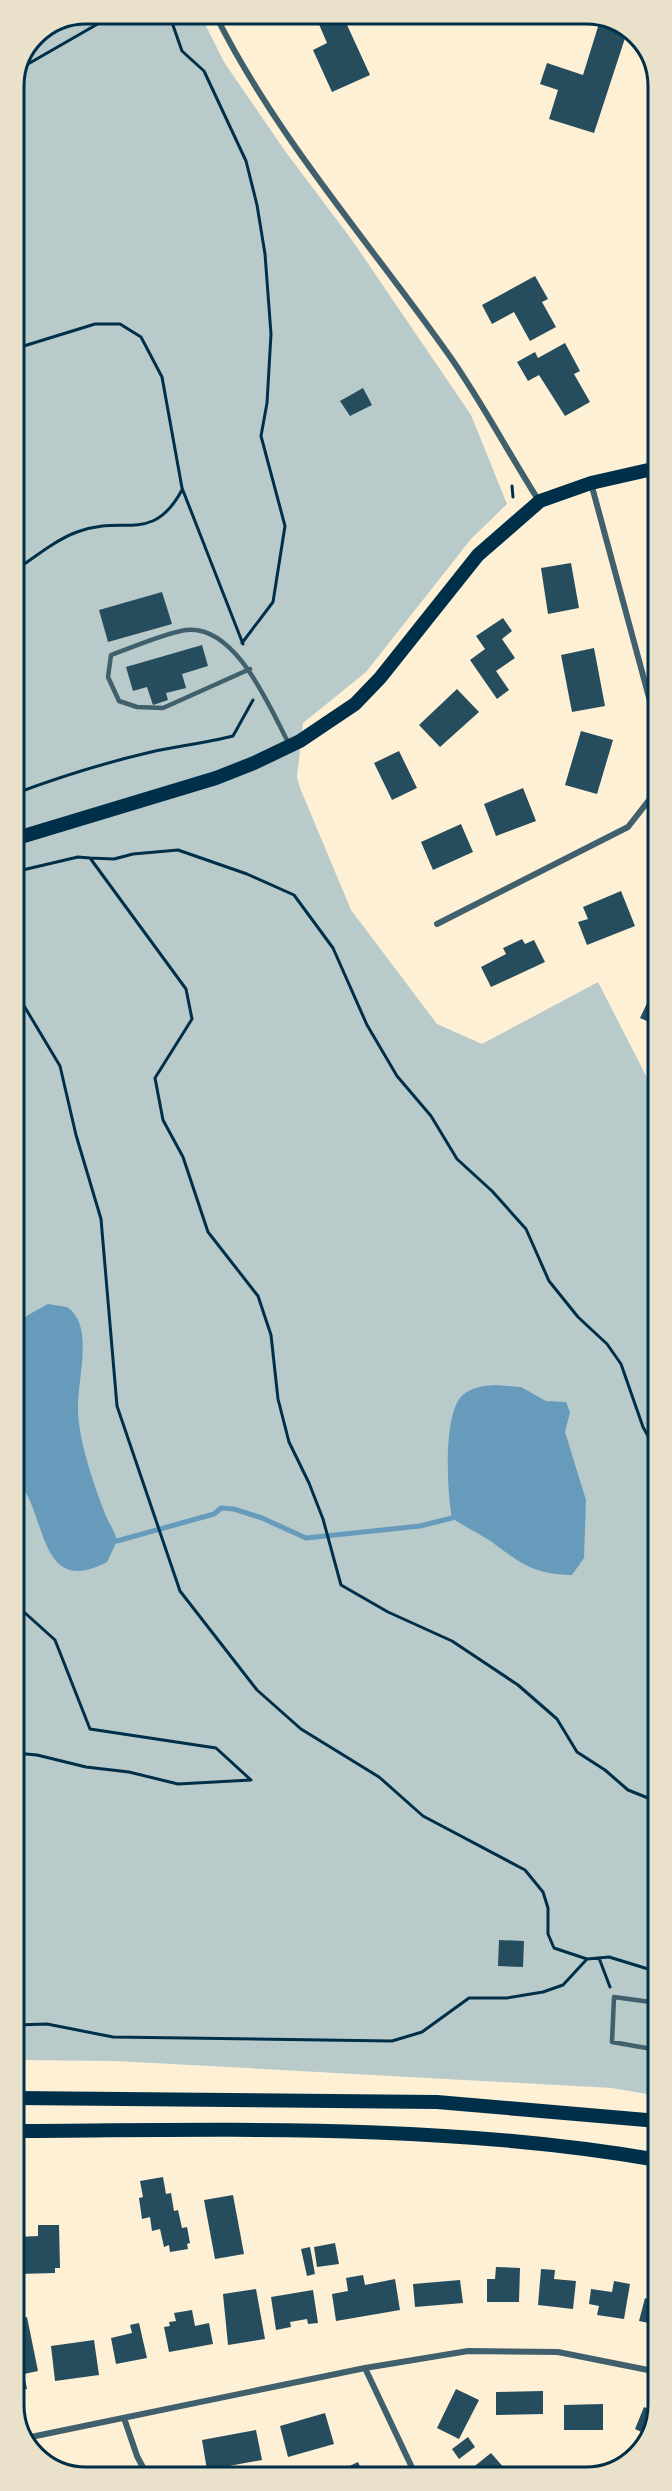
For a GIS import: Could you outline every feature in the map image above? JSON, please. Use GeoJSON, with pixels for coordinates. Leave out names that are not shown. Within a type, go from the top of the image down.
{"type":"FeatureCollection","features":[{"type":"Feature","properties":{"kind":"main road"},"geometry":{"type":"LineString","coordinates":[[24,836],[206,781],[290,747],[323,728],[355,705],[380,678],[478,555],[540,501],[591,483],[648,470]]}},
{"type":"Feature","properties":{"kind":"main road"},"geometry":{"type":"LineString","coordinates":[[24,2098],[437,2102],[648,2120]]}},
{"type":"Feature","properties":{"kind":"main road"},"geometry":{"type":"LineString","coordinates":[[24,2131],[260,2130],[432,2134],[596,2149],[648,2158]]}},
{"type":"Feature","properties":{"kind":"street"},"geometry":{"type":"LineString","coordinates":[[221,24],[283,130],[339,209],[452,359],[540,501]]}},
{"type":"Feature","properties":{"kind":"street"},"geometry":{"type":"LineString","coordinates":[[591,483],[648,694]]}},
{"type":"Feature","properties":{"kind":"street"},"geometry":{"type":"LineString","coordinates":[[437,924],[628,827],[648,802]]}},
{"type":"Feature","properties":{"kind":"street"},"geometry":{"type":"LineString","coordinates":[[32,2437],[365,2368],[468,2351],[558,2352],[648,2370]]}},
{"type":"Feature","properties":{"kind":"street"},"geometry":{"type":"LineString","coordinates":[[365,2368],[412,2467]]}},
{"type":"Feature","properties":{"kind":"street"},"geometry":{"type":"LineString","coordinates":[[124,2418],[143,2467]]}},
{"type":"Feature","properties":{"kind":"lane"},"geometry":{"type":"LineString","coordinates":[[250,669],[163,708],[137,707],[119,701],[108,677],[111,655],[186,630],[210,633],[250,669],[290,747]]}},
{"type":"Feature","properties":{"kind":"lane"},"geometry":{"type":"LineString","coordinates":[[648,2001],[614,1997],[612,2042],[648,2048]]}},
{"type":"Feature","properties":{"kind":"path"},"geometry":{"type":"LineString","coordinates":[[29,64],[98,24]]}},
{"type":"Feature","properties":{"kind":"path"},"geometry":{"type":"LineString","coordinates":[[173,24],[182,51],[204,71],[246,161],[257,205],[265,255],[271,334],[267,403],[261,436],[285,526],[273,602],[242,643]]}},
{"type":"Feature","properties":{"kind":"path"},"geometry":{"type":"LineString","coordinates":[[24,347],[94,324],[120,324],[141,337],[162,377],[182,488],[242,643],[250,669],[253,703],[233,736],[132,757],[58,777],[24,790]]}},
{"type":"Feature","properties":{"kind":"path"},"geometry":{"type":"LineString","coordinates":[[512,486],[513,497]]}},
{"type":"Feature","properties":{"kind":"path"},"geometry":{"type":"LineString","coordinates":[[24,565],[75,532],[100,525],[139,526],[161,518],[182,488]]}},
{"type":"Feature","properties":{"kind":"path"},"geometry":{"type":"LineString","coordinates":[[24,870],[78,856],[114,859],[178,850],[247,874],[294,895],[333,948],[367,1025],[397,1076],[431,1116],[457,1159],[492,1191],[526,1228],[549,1281],[578,1317],[607,1344],[621,1364],[648,1436]]}},
{"type":"Feature","properties":{"kind":"path"},"geometry":{"type":"LineString","coordinates":[[90,858],[186,989],[192,1019],[155,1078],[163,1120],[183,1157],[208,1233],[258,1296],[271,1335],[278,1399],[289,1442],[309,1483],[341,1585],[388,1612],[452,1641],[518,1685],[557,1719],[577,1752],[605,1770],[628,1790],[648,1798]]}},
{"type":"Feature","properties":{"kind":"path"},"geometry":{"type":"LineString","coordinates":[[24,1006],[60,1066],[76,1135],[101,1219],[117,1406],[180,1591],[257,1690],[301,1729],[379,1777],[423,1816],[525,1870],[543,1892],[548,1908],[548,1934],[554,1948],[587,1959],[609,1957],[648,1969]]}},
{"type":"Feature","properties":{"kind":"path"},"geometry":{"type":"LineString","coordinates":[[24,1612],[55,1640],[90,1729],[216,1748],[251,1780],[178,1784],[129,1772],[86,1767],[24,1754]]}},
{"type":"Feature","properties":{"kind":"path"},"geometry":{"type":"LineString","coordinates":[[598,1958],[614,1997]]}},
{"type":"Feature","properties":{"kind":"path"},"geometry":{"type":"LineString","coordinates":[[24,2025],[47,2024],[113,2037],[392,2041],[422,2032],[469,1998],[507,1998],[543,1992],[563,1985],[587,1959]]}},
{"type":"Feature","properties":{"kind":"shaded area"},"geometry":{"type":"Polygon","coordinates":[[[205,24],[224,62],[285,151],[352,240],[471,415],[507,504],[471,539],[366,672],[303,723],[297,777],[351,910],[437,1024],[482,1044],[598,982],[648,1080],[648,2094],[612,2088],[116,2061],[24,2060],[24,86],[29,63],[42,42],[74,25],[205,24]]]}},
{"type":"Feature","properties":{"kind":"water"},"geometry":{"type":"Polygon","coordinates":[[[48,1304],[67,1307],[75,1315],[83,1339],[78,1396],[81,1433],[95,1487],[117,1541],[107,1562],[83,1571],[66,1569],[54,1559],[24,1490],[24,1318],[48,1304]]]}},
{"type":"Feature","properties":{"kind":"water"},"geometry":{"type":"Polygon","coordinates":[[[495,1385],[521,1387],[546,1401],[566,1402],[570,1412],[565,1432],[586,1500],[584,1558],[572,1575],[548,1573],[529,1566],[452,1518],[448,1458],[450,1426],[454,1412],[458,1401],[465,1393],[479,1387],[495,1385]]]}},
{"type":"Feature","properties":{"kind":"building"},"geometry":{"type":"Polygon","coordinates":[[[319,24],[347,24],[370,75],[332,92],[313,50],[327,43],[319,24]]]}},
{"type":"Feature","properties":{"kind":"building"},"geometry":{"type":"Polygon","coordinates":[[[598,25],[625,38],[594,133],[549,119],[558,90],[540,84],[547,63],[583,75],[598,25]]]}},
{"type":"Feature","properties":{"kind":"building"},"geometry":{"type":"Polygon","coordinates":[[[535,276],[548,299],[542,302],[556,327],[530,341],[514,312],[492,324],[482,305],[535,276]]]}},
{"type":"Feature","properties":{"kind":"building"},"geometry":{"type":"Polygon","coordinates":[[[565,343],[580,371],[574,374],[590,402],[565,416],[539,375],[528,381],[517,362],[535,352],[538,358],[565,343]]]}},
{"type":"Feature","properties":{"kind":"building"},"geometry":{"type":"Polygon","coordinates":[[[363,388],[372,405],[350,416],[340,401],[363,388]]]}},
{"type":"Feature","properties":{"kind":"building"},"geometry":{"type":"Polygon","coordinates":[[[571,563],[579,608],[548,614],[541,568],[571,563]]]}},
{"type":"Feature","properties":{"kind":"building"},"geometry":{"type":"Polygon","coordinates":[[[162,592],[172,624],[108,642],[99,610],[162,592]]]}},
{"type":"Feature","properties":{"kind":"building"},"geometry":{"type":"Polygon","coordinates":[[[503,618],[512,631],[502,639],[515,658],[496,671],[509,690],[497,699],[470,660],[485,649],[476,636],[503,618]]]}},
{"type":"Feature","properties":{"kind":"building"},"geometry":{"type":"Polygon","coordinates":[[[202,645],[208,666],[182,674],[186,688],[166,693],[168,700],[153,705],[147,687],[133,691],[126,667],[202,645]]]}},
{"type":"Feature","properties":{"kind":"building"},"geometry":{"type":"Polygon","coordinates":[[[594,648],[605,706],[572,712],[561,655],[594,648]]]}},
{"type":"Feature","properties":{"kind":"building"},"geometry":{"type":"Polygon","coordinates":[[[457,689],[479,712],[440,747],[419,725],[457,689]]]}},
{"type":"Feature","properties":{"kind":"building"},"geometry":{"type":"Polygon","coordinates":[[[581,731],[613,740],[597,794],[565,785],[581,731]]]}},
{"type":"Feature","properties":{"kind":"building"},"geometry":{"type":"Polygon","coordinates":[[[399,751],[417,788],[392,800],[374,763],[399,751]]]}},
{"type":"Feature","properties":{"kind":"building"},"geometry":{"type":"Polygon","coordinates":[[[523,788],[536,821],[496,836],[484,804],[523,788]]]}},
{"type":"Feature","properties":{"kind":"building"},"geometry":{"type":"Polygon","coordinates":[[[461,824],[473,852],[433,870],[421,842],[461,824]]]}},
{"type":"Feature","properties":{"kind":"building"},"geometry":{"type":"Polygon","coordinates":[[[621,891],[635,926],[587,945],[578,922],[588,919],[583,907],[621,891]]]}},
{"type":"Feature","properties":{"kind":"building"},"geometry":{"type":"Polygon","coordinates":[[[522,939],[525,944],[534,940],[545,962],[491,987],[481,967],[506,954],[503,948],[522,939]]]}},
{"type":"Feature","properties":{"kind":"building"},"geometry":{"type":"Polygon","coordinates":[[[648,1001],[648,1022],[640,1018],[648,1001]]]}},
{"type":"Feature","properties":{"kind":"building"},"geometry":{"type":"Polygon","coordinates":[[[499,1940],[524,1941],[523,1967],[498,1966],[499,1940]]]}},
{"type":"Feature","properties":{"kind":"building"},"geometry":{"type":"Polygon","coordinates":[[[163,2177],[166,2194],[171,2193],[174,2211],[178,2210],[182,2228],[187,2227],[190,2243],[187,2244],[188,2249],[170,2252],[169,2245],[164,2247],[160,2229],[152,2231],[150,2217],[142,2219],[139,2198],[143,2197],[140,2181],[163,2177]]]}},
{"type":"Feature","properties":{"kind":"building"},"geometry":{"type":"Polygon","coordinates":[[[233,2195],[244,2254],[215,2259],[204,2200],[233,2195]]]}},
{"type":"Feature","properties":{"kind":"building"},"geometry":{"type":"Polygon","coordinates":[[[38,2225],[59,2225],[60,2268],[55,2268],[55,2273],[24,2274],[24,2237],[38,2236],[38,2225]]]}},
{"type":"Feature","properties":{"kind":"building"},"geometry":{"type":"Polygon","coordinates":[[[335,2243],[339,2264],[317,2267],[314,2247],[335,2243]]]}},
{"type":"Feature","properties":{"kind":"building"},"geometry":{"type":"Polygon","coordinates":[[[310,2247],[315,2274],[307,2276],[301,2249],[310,2247]]]}},
{"type":"Feature","properties":{"kind":"building"},"geometry":{"type":"Polygon","coordinates":[[[496,2267],[520,2268],[519,2302],[487,2302],[487,2279],[495,2279],[496,2267]]]}},
{"type":"Feature","properties":{"kind":"building"},"geometry":{"type":"Polygon","coordinates":[[[541,2269],[555,2270],[554,2279],[576,2281],[573,2309],[538,2305],[541,2269]]]}},
{"type":"Feature","properties":{"kind":"building"},"geometry":{"type":"Polygon","coordinates":[[[363,2275],[365,2285],[395,2279],[400,2310],[336,2321],[332,2294],[348,2291],[346,2278],[363,2275]]]}},
{"type":"Feature","properties":{"kind":"building"},"geometry":{"type":"Polygon","coordinates":[[[460,2280],[463,2303],[415,2307],[413,2284],[460,2280]]]}},
{"type":"Feature","properties":{"kind":"building"},"geometry":{"type":"Polygon","coordinates":[[[614,2281],[630,2284],[624,2319],[597,2315],[599,2306],[589,2304],[591,2289],[612,2292],[614,2281]]]}},
{"type":"Feature","properties":{"kind":"building"},"geometry":{"type":"Polygon","coordinates":[[[256,2289],[265,2339],[228,2345],[223,2294],[256,2289]]]}},
{"type":"Feature","properties":{"kind":"building"},"geometry":{"type":"Polygon","coordinates":[[[313,2290],[318,2323],[308,2324],[307,2319],[290,2322],[291,2327],[276,2330],[271,2297],[313,2290]]]}},
{"type":"Feature","properties":{"kind":"building"},"geometry":{"type":"Polygon","coordinates":[[[645,2298],[648,2299],[648,2323],[639,2321],[645,2298]]]}},
{"type":"Feature","properties":{"kind":"building"},"geometry":{"type":"Polygon","coordinates":[[[192,2310],[195,2326],[209,2323],[213,2344],[169,2352],[164,2327],[170,2326],[169,2322],[176,2321],[174,2313],[192,2310]]]}},
{"type":"Feature","properties":{"kind":"building"},"geometry":{"type":"Polygon","coordinates":[[[27,2317],[38,2371],[24,2374],[24,2318],[27,2317]]]}},
{"type":"Feature","properties":{"kind":"building"},"geometry":{"type":"Polygon","coordinates":[[[139,2323],[147,2358],[116,2364],[111,2338],[132,2333],[130,2325],[139,2323]]]}},
{"type":"Feature","properties":{"kind":"building"},"geometry":{"type":"Polygon","coordinates":[[[94,2340],[99,2375],[55,2381],[51,2346],[94,2340]]]}},
{"type":"Feature","properties":{"kind":"building"},"geometry":{"type":"Polygon","coordinates":[[[24,2374],[27,2389],[24,2390],[24,2374]]]}},
{"type":"Feature","properties":{"kind":"building"},"geometry":{"type":"Polygon","coordinates":[[[456,2389],[479,2400],[459,2439],[437,2428],[456,2389]]]}},
{"type":"Feature","properties":{"kind":"building"},"geometry":{"type":"Polygon","coordinates":[[[543,2391],[543,2414],[496,2415],[496,2392],[543,2391]]]}},
{"type":"Feature","properties":{"kind":"building"},"geometry":{"type":"Polygon","coordinates":[[[603,2404],[603,2430],[564,2430],[564,2405],[603,2404]]]}},
{"type":"Feature","properties":{"kind":"building"},"geometry":{"type":"Polygon","coordinates":[[[644,2407],[648,2409],[642,2432],[635,2429],[644,2407]]]}},
{"type":"Feature","properties":{"kind":"building"},"geometry":{"type":"Polygon","coordinates":[[[325,2413],[334,2444],[288,2457],[280,2426],[325,2413]]]}},
{"type":"Feature","properties":{"kind":"building"},"geometry":{"type":"Polygon","coordinates":[[[256,2430],[262,2460],[224,2467],[206,2467],[202,2440],[256,2430]]]}},
{"type":"Feature","properties":{"kind":"building"},"geometry":{"type":"Polygon","coordinates":[[[468,2437],[475,2447],[459,2459],[452,2449],[468,2437]]]}},
{"type":"Feature","properties":{"kind":"building"},"geometry":{"type":"Polygon","coordinates":[[[491,2453],[503,2467],[474,2467],[491,2453]]]}},
{"type":"Feature","properties":{"kind":"building"},"geometry":{"type":"Polygon","coordinates":[[[358,2462],[360,2467],[348,2467],[358,2462]]]}},
{"type":"Feature","properties":{"kind":"waterway"},"geometry":{"type":"LineString","coordinates":[[117,1541],[214,1514],[221,1508],[234,1509],[262,1518],[306,1538],[420,1526],[452,1518]]}}]}
